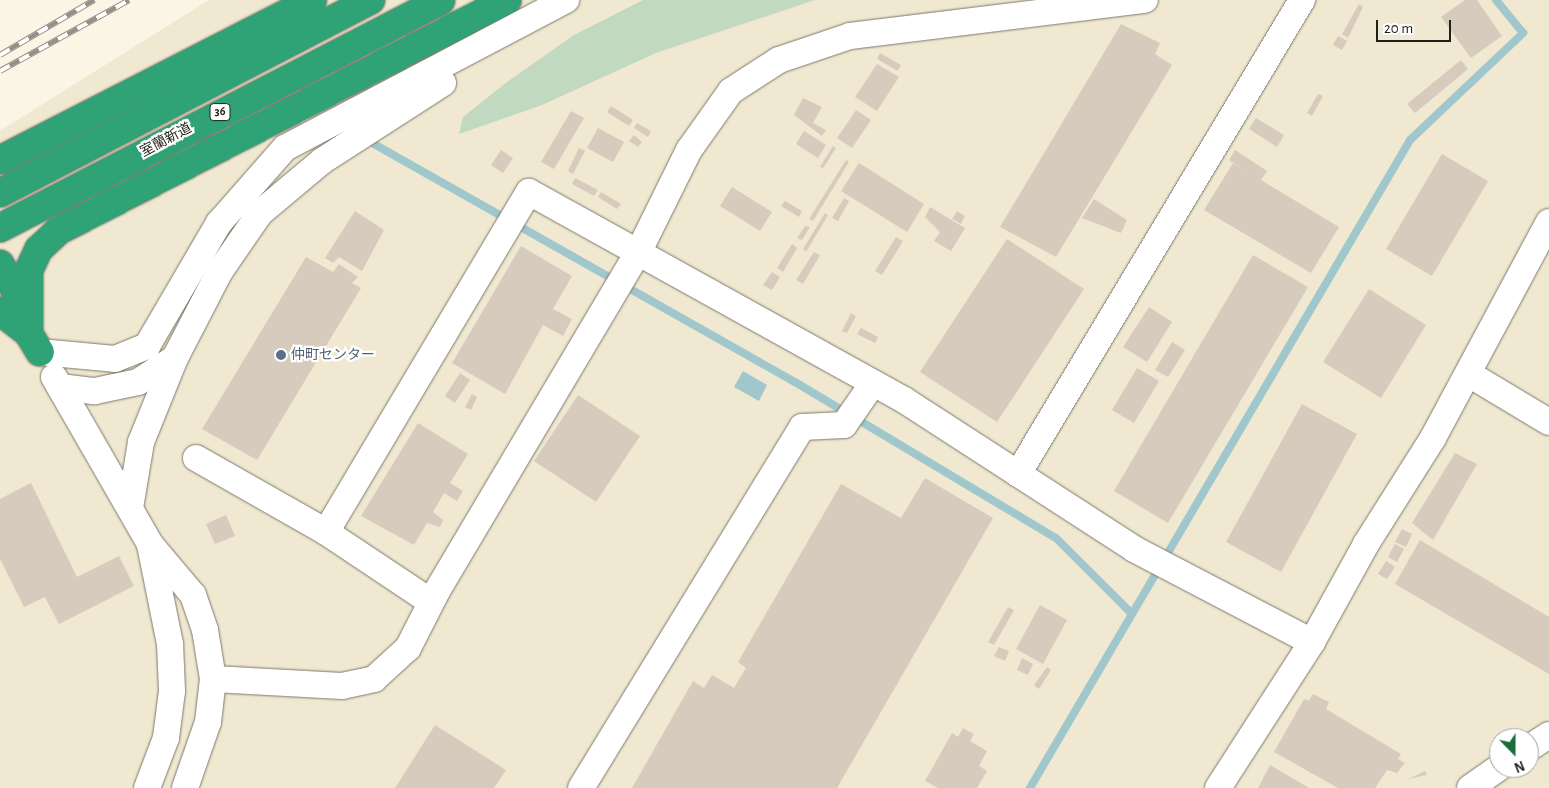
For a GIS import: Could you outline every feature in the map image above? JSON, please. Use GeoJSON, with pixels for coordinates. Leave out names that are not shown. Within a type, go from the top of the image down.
{"type":"FeatureCollection","features":[{"type":"Feature","properties":{"kind":"highway"},"geometry":{"type":"LineString","coordinates":[[0,160],[312,0]]}},
{"type":"Feature","properties":{"kind":"highway","name":"36"},"geometry":{"type":"LineString","coordinates":[[0,193],[371,0]]}},
{"type":"Feature","properties":{"kind":"highway","name":"室蘭新道"},"geometry":{"type":"LineString","coordinates":[[0,228],[441,0]]}},
{"type":"Feature","properties":{"kind":"highway"},"geometry":{"type":"LineString","coordinates":[[35,343],[28,301],[29,270],[39,249],[58,231],[507,0]]}},
{"type":"Feature","properties":{"kind":"highway"},"geometry":{"type":"LineString","coordinates":[[0,264],[14,288],[28,301]]}},
{"type":"Feature","properties":{"kind":"highway"},"geometry":{"type":"LineString","coordinates":[[0,311],[35,343]]}},
{"type":"Feature","properties":{"kind":"street"},"geometry":{"type":"LineString","coordinates":[[35,343],[115,359],[147,346],[219,223],[285,148],[520,26],[566,0]]}},
{"type":"Feature","properties":{"kind":"street"},"geometry":{"type":"LineString","coordinates":[[213,679],[342,686],[374,679],[408,648],[431,602],[638,253],[689,150],[726,98],[779,60],[850,36],[1145,0]]}},
{"type":"Feature","properties":{"kind":"street"},"geometry":{"type":"LineString","coordinates":[[1018,474],[1302,0]]}},
{"type":"Feature","properties":{"kind":"street"},"geometry":{"type":"LineString","coordinates":[[130,508],[141,442],[175,358],[220,271],[260,213],[322,161],[520,26]]}},
{"type":"Feature","properties":{"kind":"street"},"geometry":{"type":"LineString","coordinates":[[326,532],[529,192],[873,383],[1134,549],[1312,642]]}},
{"type":"Feature","properties":{"kind":"street"},"geometry":{"type":"LineString","coordinates":[[1218,788],[1312,642],[1469,374],[1549,222]]}},
{"type":"Feature","properties":{"kind":"street"},"geometry":{"type":"LineString","coordinates":[[35,343],[150,544],[193,595],[213,679],[208,722],[185,788]]}},
{"type":"Feature","properties":{"kind":"street"},"geometry":{"type":"LineString","coordinates":[[60,387],[95,391],[138,382],[175,358]]}},
{"type":"Feature","properties":{"kind":"street"},"geometry":{"type":"LineString","coordinates":[[1469,374],[1549,422]]}},
{"type":"Feature","properties":{"kind":"street"},"geometry":{"type":"LineString","coordinates":[[581,788],[802,427],[844,425],[873,383]]}},
{"type":"Feature","properties":{"kind":"street"},"geometry":{"type":"LineString","coordinates":[[196,458],[326,532],[431,602]]}},
{"type":"Feature","properties":{"kind":"street"},"geometry":{"type":"LineString","coordinates":[[147,788],[166,738],[172,691],[170,644],[150,544]]}},
{"type":"Feature","properties":{"kind":"street"},"geometry":{"type":"LineString","coordinates":[[1470,788],[1489,775]]}},
{"type":"Feature","properties":{"kind":"shaded area"},"geometry":{"type":"Polygon","coordinates":[[[209,0],[1549,0],[1549,788],[0,788],[0,131],[209,0]]]}},
{"type":"Feature","properties":{"kind":"green space"},"geometry":{"type":"Polygon","coordinates":[[[643,0],[815,0],[656,53],[542,105],[459,134],[463,117],[507,82],[574,35],[643,0]]]}},
{"type":"Feature","properties":{"kind":"water"},"geometry":{"type":"Polygon","coordinates":[[[743,371],[767,385],[759,401],[734,387],[743,371]]]}},
{"type":"Feature","properties":{"kind":"building"},"geometry":{"type":"Polygon","coordinates":[[[1465,0],[1477,0],[1502,36],[1471,58],[1441,17],[1465,0]]]}},
{"type":"Feature","properties":{"kind":"building"},"geometry":{"type":"Polygon","coordinates":[[[1359,4],[1363,7],[1348,38],[1342,34],[1359,4]]]}},
{"type":"Feature","properties":{"kind":"building"},"geometry":{"type":"Polygon","coordinates":[[[1121,24],[1160,43],[1155,54],[1172,65],[1056,257],[1000,227],[1121,24]]]}},
{"type":"Feature","properties":{"kind":"building"},"geometry":{"type":"Polygon","coordinates":[[[1338,36],[1347,41],[1342,50],[1333,45],[1338,36]]]}},
{"type":"Feature","properties":{"kind":"building"},"geometry":{"type":"Polygon","coordinates":[[[880,53],[901,65],[898,71],[877,59],[880,53]]]}},
{"type":"Feature","properties":{"kind":"building"},"geometry":{"type":"Polygon","coordinates":[[[1461,60],[1468,69],[1415,113],[1407,104],[1461,60]]]}},
{"type":"Feature","properties":{"kind":"building"},"geometry":{"type":"Polygon","coordinates":[[[877,64],[899,77],[877,111],[855,97],[877,64]]]}},
{"type":"Feature","properties":{"kind":"building"},"geometry":{"type":"Polygon","coordinates":[[[1318,94],[1323,96],[1312,116],[1307,113],[1318,94]]]}},
{"type":"Feature","properties":{"kind":"building"},"geometry":{"type":"Polygon","coordinates":[[[803,98],[822,107],[813,123],[826,130],[822,136],[794,115],[803,98]]]}},
{"type":"Feature","properties":{"kind":"building"},"geometry":{"type":"Polygon","coordinates":[[[611,106],[633,120],[629,126],[607,112],[611,106]]]}},
{"type":"Feature","properties":{"kind":"building"},"geometry":{"type":"Polygon","coordinates":[[[856,110],[871,120],[852,148],[837,138],[856,110]]]}},
{"type":"Feature","properties":{"kind":"building"},"geometry":{"type":"Polygon","coordinates":[[[571,111],[584,118],[554,169],[541,162],[571,111]]]}},
{"type":"Feature","properties":{"kind":"building"},"geometry":{"type":"Polygon","coordinates":[[[1256,118],[1284,135],[1277,147],[1249,129],[1256,118]]]}},
{"type":"Feature","properties":{"kind":"building"},"geometry":{"type":"Polygon","coordinates":[[[637,123],[651,131],[648,137],[634,128],[637,123]]]}},
{"type":"Feature","properties":{"kind":"building"},"geometry":{"type":"Polygon","coordinates":[[[598,128],[624,142],[613,162],[587,148],[598,128]]]}},
{"type":"Feature","properties":{"kind":"building"},"geometry":{"type":"Polygon","coordinates":[[[804,131],[826,145],[818,158],[796,144],[804,131]]]}},
{"type":"Feature","properties":{"kind":"building"},"geometry":{"type":"Polygon","coordinates":[[[634,135],[642,142],[638,147],[629,141],[634,135]]]}},
{"type":"Feature","properties":{"kind":"building"},"geometry":{"type":"Polygon","coordinates":[[[833,146],[836,148],[823,168],[820,167],[833,146]]]}},
{"type":"Feature","properties":{"kind":"building"},"geometry":{"type":"Polygon","coordinates":[[[579,148],[585,151],[573,174],[568,171],[579,148]]]}},
{"type":"Feature","properties":{"kind":"building"},"geometry":{"type":"Polygon","coordinates":[[[501,150],[513,158],[503,173],[491,165],[501,150]]]}},
{"type":"Feature","properties":{"kind":"building"},"geometry":{"type":"Polygon","coordinates":[[[1235,150],[1267,171],[1261,180],[1339,227],[1311,273],[1204,210],[1233,163],[1250,173],[1229,160],[1235,150]]]}},
{"type":"Feature","properties":{"kind":"building"},"geometry":{"type":"Polygon","coordinates":[[[1442,154],[1488,181],[1432,276],[1386,249],[1442,154]]]}},
{"type":"Feature","properties":{"kind":"building"},"geometry":{"type":"Polygon","coordinates":[[[846,160],[849,162],[813,221],[809,219],[846,160]]]}},
{"type":"Feature","properties":{"kind":"building"},"geometry":{"type":"Polygon","coordinates":[[[859,163],[924,204],[907,232],[841,191],[859,163]]]}},
{"type":"Feature","properties":{"kind":"building"},"geometry":{"type":"Polygon","coordinates":[[[575,178],[598,190],[594,196],[572,184],[575,178]]]}},
{"type":"Feature","properties":{"kind":"building"},"geometry":{"type":"Polygon","coordinates":[[[732,187],[772,212],[760,231],[720,206],[732,187]]]}},
{"type":"Feature","properties":{"kind":"building"},"geometry":{"type":"Polygon","coordinates":[[[601,192],[621,204],[617,209],[598,197],[601,192]]]}},
{"type":"Feature","properties":{"kind":"building"},"geometry":{"type":"Polygon","coordinates":[[[844,198],[849,201],[838,221],[832,218],[844,198]]]}},
{"type":"Feature","properties":{"kind":"building"},"geometry":{"type":"Polygon","coordinates":[[[1094,199],[1127,220],[1121,233],[1082,218],[1094,199]]]}},
{"type":"Feature","properties":{"kind":"building"},"geometry":{"type":"Polygon","coordinates":[[[785,201],[802,211],[799,217],[781,206],[785,201]]]}},
{"type":"Feature","properties":{"kind":"building"},"geometry":{"type":"Polygon","coordinates":[[[930,207],[965,228],[951,251],[934,241],[940,232],[925,217],[930,207]]]}},
{"type":"Feature","properties":{"kind":"building"},"geometry":{"type":"Polygon","coordinates":[[[355,211],[384,230],[362,271],[339,257],[333,263],[325,258],[355,211]]]}},
{"type":"Feature","properties":{"kind":"building"},"geometry":{"type":"Polygon","coordinates":[[[957,211],[965,216],[961,224],[952,219],[957,211]]]}},
{"type":"Feature","properties":{"kind":"building"},"geometry":{"type":"Polygon","coordinates":[[[825,213],[828,215],[806,252],[803,249],[825,213]]]}},
{"type":"Feature","properties":{"kind":"building"},"geometry":{"type":"Polygon","coordinates":[[[805,226],[810,227],[802,240],[797,238],[805,226]]]}},
{"type":"Feature","properties":{"kind":"building"},"geometry":{"type":"Polygon","coordinates":[[[896,237],[903,241],[882,275],[875,271],[896,237]]]}},
{"type":"Feature","properties":{"kind":"building"},"geometry":{"type":"Polygon","coordinates":[[[1007,239],[1084,289],[997,422],[920,372],[1007,239]]]}},
{"type":"Feature","properties":{"kind":"building"},"geometry":{"type":"Polygon","coordinates":[[[792,244],[797,248],[783,272],[777,268],[792,244]]]}},
{"type":"Feature","properties":{"kind":"building"},"geometry":{"type":"Polygon","coordinates":[[[521,246],[572,276],[553,309],[572,319],[563,336],[543,325],[505,394],[452,363],[521,246]]]}},
{"type":"Feature","properties":{"kind":"building"},"geometry":{"type":"Polygon","coordinates":[[[814,252],[820,255],[803,284],[796,280],[814,252]]]}},
{"type":"Feature","properties":{"kind":"building"},"geometry":{"type":"Polygon","coordinates":[[[1253,255],[1308,287],[1168,523],[1114,491],[1253,255]]]}},
{"type":"Feature","properties":{"kind":"building"},"geometry":{"type":"Polygon","coordinates":[[[306,257],[333,272],[339,264],[358,277],[352,283],[361,288],[257,460],[202,429],[306,257]]]}},
{"type":"Feature","properties":{"kind":"building"},"geometry":{"type":"Polygon","coordinates":[[[772,272],[780,277],[772,290],[763,285],[772,272]]]}},
{"type":"Feature","properties":{"kind":"building"},"geometry":{"type":"Polygon","coordinates":[[[1369,289],[1426,325],[1381,398],[1323,362],[1369,289]]]}},
{"type":"Feature","properties":{"kind":"building"},"geometry":{"type":"Polygon","coordinates":[[[1149,307],[1172,322],[1147,362],[1123,347],[1149,307]]]}},
{"type":"Feature","properties":{"kind":"building"},"geometry":{"type":"Polygon","coordinates":[[[851,313],[856,316],[847,333],[842,331],[851,313]]]}},
{"type":"Feature","properties":{"kind":"building"},"geometry":{"type":"Polygon","coordinates":[[[861,328],[878,337],[875,343],[857,334],[861,328]]]}},
{"type":"Feature","properties":{"kind":"building"},"geometry":{"type":"Polygon","coordinates":[[[1172,342],[1185,350],[1168,377],[1155,370],[1172,342]]]}},
{"type":"Feature","properties":{"kind":"building"},"geometry":{"type":"Polygon","coordinates":[[[1137,368],[1159,381],[1134,423],[1112,410],[1137,368]]]}},
{"type":"Feature","properties":{"kind":"building"},"geometry":{"type":"Polygon","coordinates":[[[460,373],[470,380],[455,403],[445,396],[460,373]]]}},
{"type":"Feature","properties":{"kind":"building"},"geometry":{"type":"Polygon","coordinates":[[[472,394],[477,397],[471,410],[465,407],[472,394]]]}},
{"type":"Feature","properties":{"kind":"building"},"geometry":{"type":"Polygon","coordinates":[[[578,395],[640,436],[596,502],[534,461],[578,395]]]}},
{"type":"Feature","properties":{"kind":"building"},"geometry":{"type":"Polygon","coordinates":[[[1302,404],[1357,434],[1281,572],[1226,542],[1302,404]]]}},
{"type":"Feature","properties":{"kind":"building"},"geometry":{"type":"Polygon","coordinates":[[[418,423],[468,454],[450,483],[463,491],[457,501],[444,493],[433,512],[443,520],[440,527],[427,523],[414,545],[361,516],[418,423]]]}},
{"type":"Feature","properties":{"kind":"building"},"geometry":{"type":"Polygon","coordinates":[[[1455,453],[1477,464],[1433,540],[1412,523],[1455,453]]]}},
{"type":"Feature","properties":{"kind":"building"},"geometry":{"type":"Polygon","coordinates":[[[925,478],[993,518],[837,788],[632,788],[693,681],[704,688],[712,675],[734,688],[746,668],[738,662],[841,484],[901,518],[925,478]]]}},
{"type":"Feature","properties":{"kind":"building"},"geometry":{"type":"Polygon","coordinates":[[[31,483],[77,577],[119,556],[134,586],[59,624],[45,597],[24,607],[0,559],[0,499],[31,483]]]}},
{"type":"Feature","properties":{"kind":"building"},"geometry":{"type":"Polygon","coordinates":[[[226,515],[235,536],[215,544],[206,524],[226,515]]]}},
{"type":"Feature","properties":{"kind":"building"},"geometry":{"type":"Polygon","coordinates":[[[1402,529],[1412,534],[1406,547],[1395,542],[1402,529]]]}},
{"type":"Feature","properties":{"kind":"building"},"geometry":{"type":"Polygon","coordinates":[[[1420,540],[1549,617],[1549,674],[1395,584],[1420,540]]]}},
{"type":"Feature","properties":{"kind":"building"},"geometry":{"type":"Polygon","coordinates":[[[1395,544],[1404,549],[1397,562],[1388,557],[1395,544]]]}},
{"type":"Feature","properties":{"kind":"building"},"geometry":{"type":"Polygon","coordinates":[[[1386,561],[1395,567],[1387,579],[1378,574],[1386,561]]]}},
{"type":"Feature","properties":{"kind":"building"},"geometry":{"type":"Polygon","coordinates":[[[1040,605],[1067,620],[1043,664],[1016,649],[1040,605]]]}},
{"type":"Feature","properties":{"kind":"building"},"geometry":{"type":"Polygon","coordinates":[[[1008,607],[1014,610],[994,645],[988,642],[1008,607]]]}},
{"type":"Feature","properties":{"kind":"building"},"geometry":{"type":"Polygon","coordinates":[[[999,647],[1009,651],[1005,661],[994,656],[999,647]]]}},
{"type":"Feature","properties":{"kind":"building"},"geometry":{"type":"Polygon","coordinates":[[[1022,658],[1033,664],[1028,675],[1017,670],[1022,658]]]}},
{"type":"Feature","properties":{"kind":"building"},"geometry":{"type":"Polygon","coordinates":[[[1047,667],[1051,670],[1039,689],[1034,685],[1047,667]]]}},
{"type":"Feature","properties":{"kind":"building"},"geometry":{"type":"Polygon","coordinates":[[[1313,694],[1329,702],[1326,709],[1401,754],[1398,759],[1405,763],[1397,773],[1387,770],[1375,788],[1338,788],[1274,752],[1304,699],[1309,701],[1313,694]]]}},
{"type":"Feature","properties":{"kind":"building"},"geometry":{"type":"Polygon","coordinates":[[[435,725],[506,770],[494,788],[395,788],[435,725]]]}},
{"type":"Feature","properties":{"kind":"building"},"geometry":{"type":"Polygon","coordinates":[[[963,728],[974,734],[970,741],[987,751],[979,766],[987,771],[977,788],[938,788],[925,781],[952,733],[958,737],[963,728]]]}},
{"type":"Feature","properties":{"kind":"building"},"geometry":{"type":"Polygon","coordinates":[[[1270,765],[1309,788],[1258,788],[1270,765]]]}},
{"type":"Feature","properties":{"kind":"building"},"geometry":{"type":"Polygon","coordinates":[[[1425,771],[1427,775],[1408,779],[1425,771]]]}},
{"type":"Feature","properties":{"kind":"waterway"},"geometry":{"type":"LineString","coordinates":[[1030,788],[1410,140],[1523,33],[1496,0]]}},
{"type":"Feature","properties":{"kind":"waterway"},"geometry":{"type":"LineString","coordinates":[[374,144],[795,382],[1056,538],[1131,613]]}},
{"type":"Feature","properties":{"kind":"railway"},"geometry":{"type":"LineString","coordinates":[[0,55],[94,0]]}},
{"type":"Feature","properties":{"kind":"railway"},"geometry":{"type":"LineString","coordinates":[[0,71],[129,0]]}},
{"type":"Feature","properties":{"kind":"place","name":"仲町センター"},"geometry":{"type":"Point","coordinates":[281,355]}}]}
